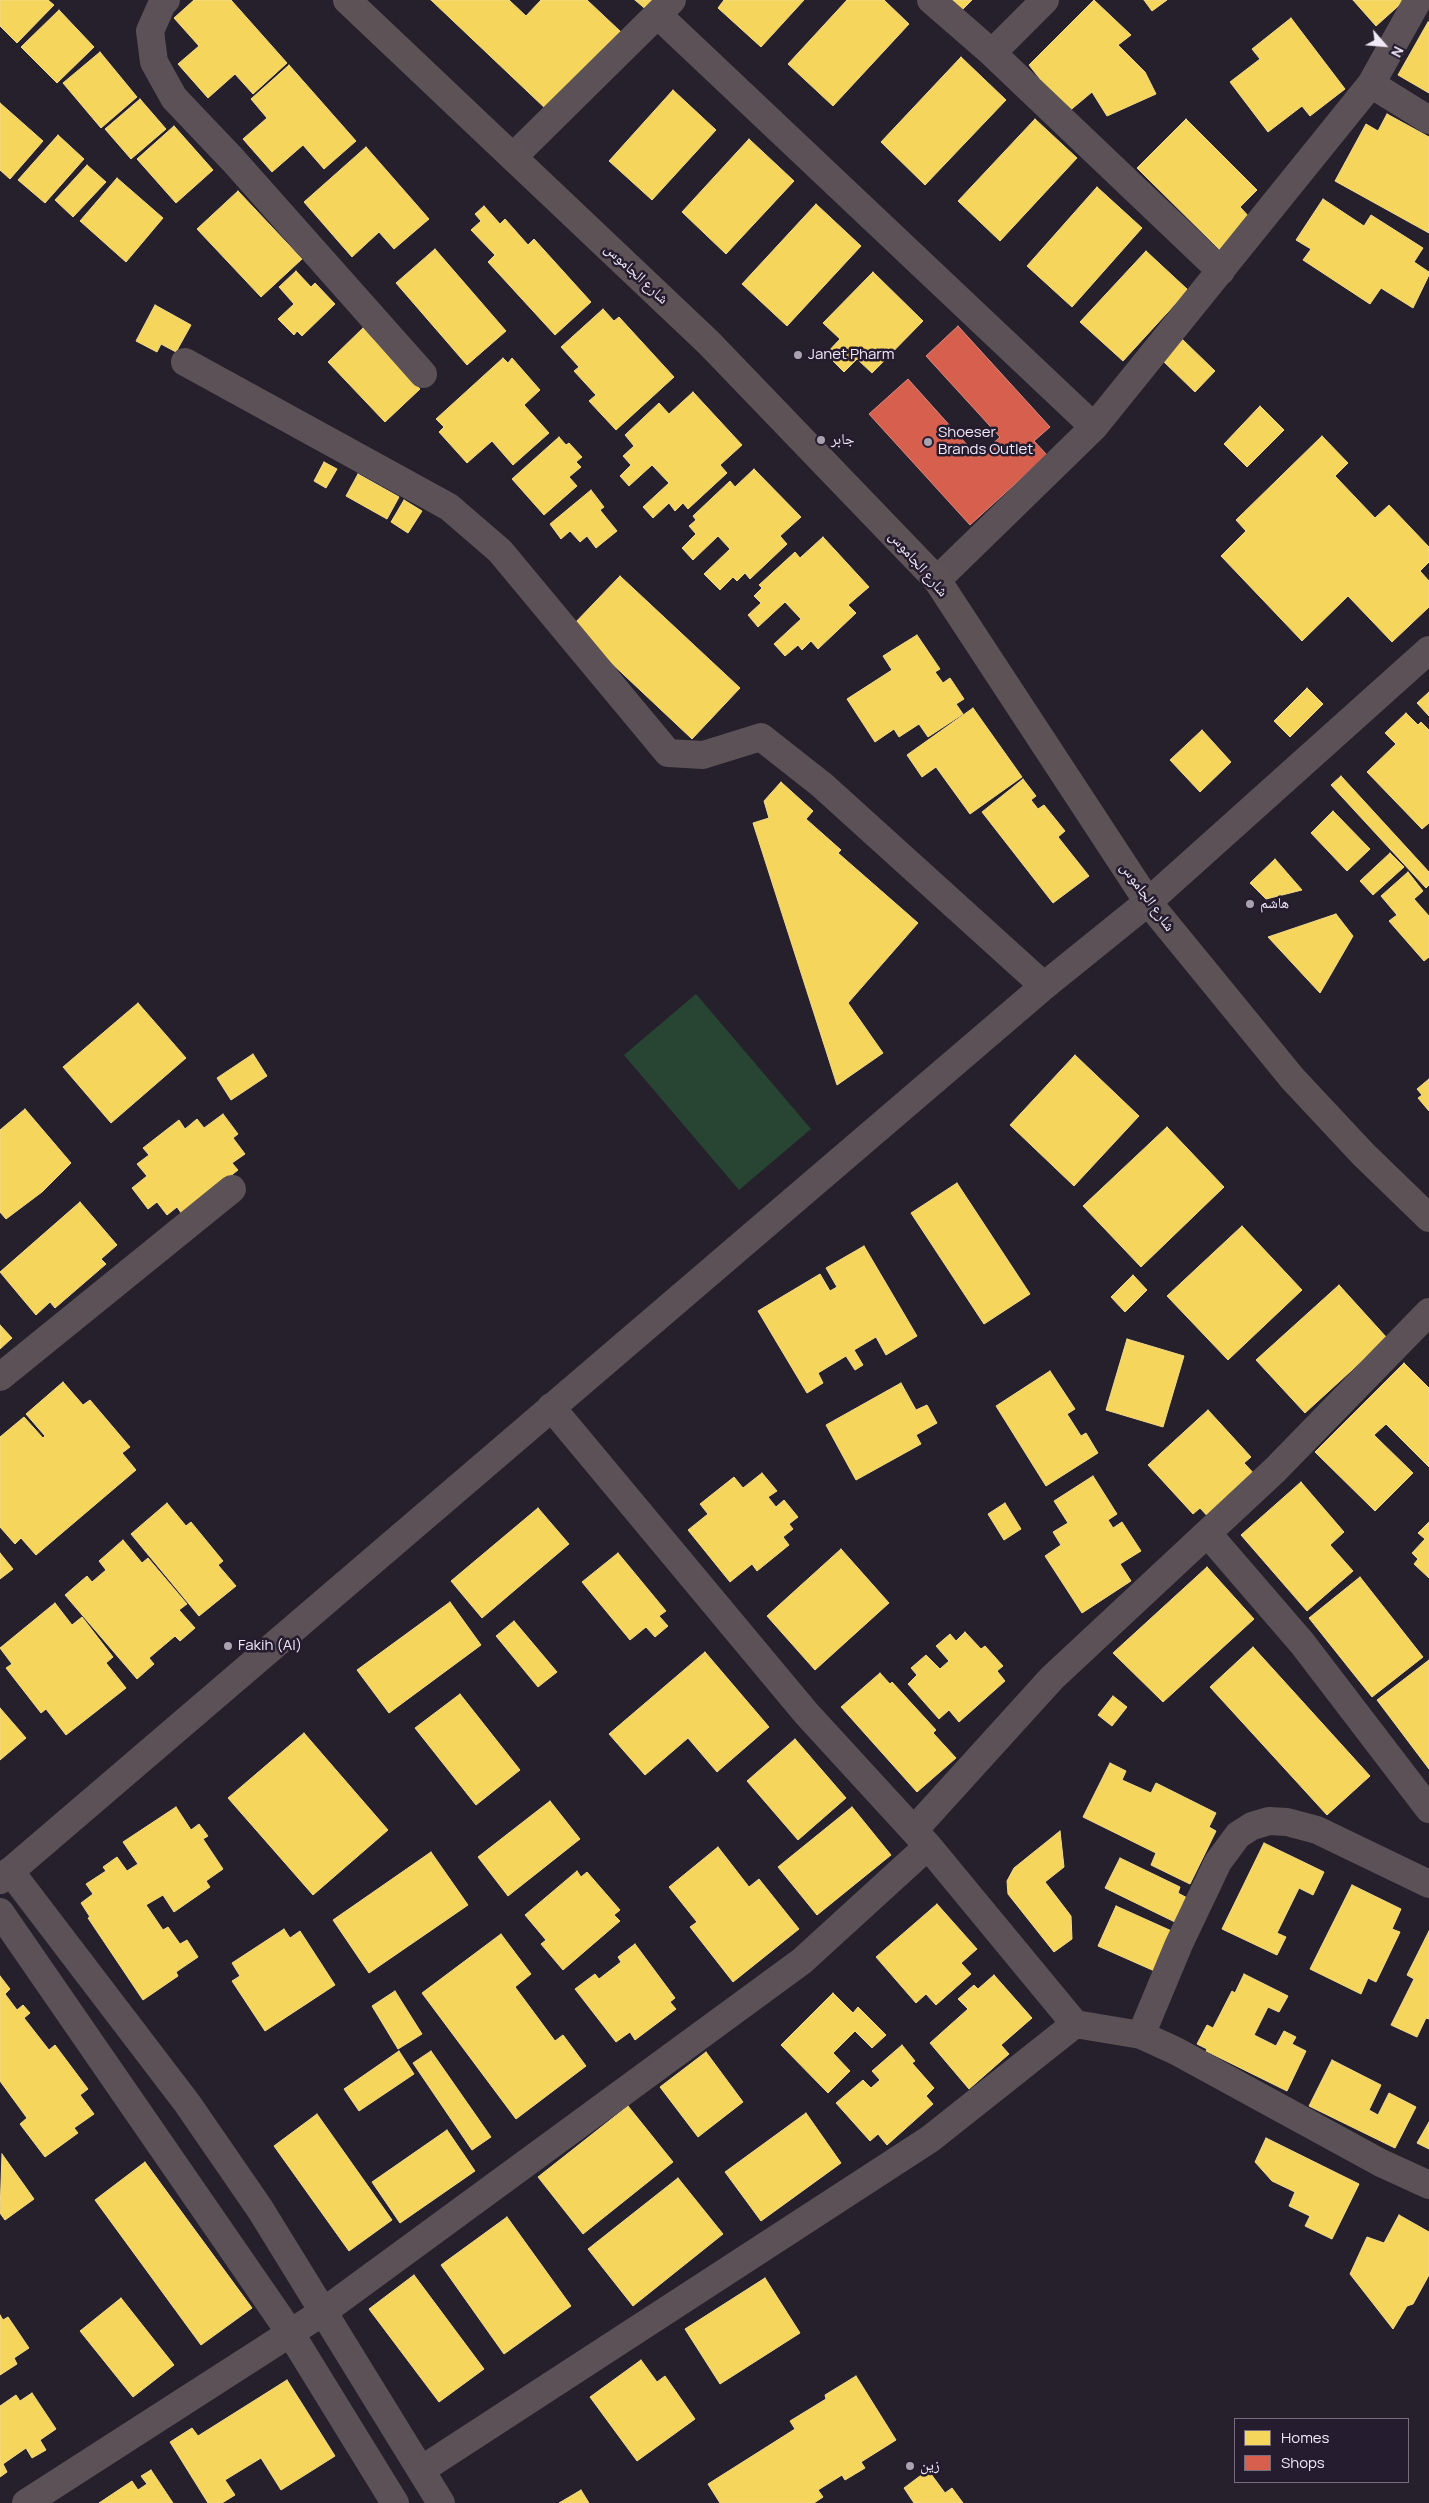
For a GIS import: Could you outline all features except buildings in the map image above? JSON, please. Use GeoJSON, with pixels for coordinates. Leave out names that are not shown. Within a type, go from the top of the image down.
{"type":"FeatureCollection","features":[{"type":"Feature","properties":{"kind":"street"},"geometry":{"type":"LineString","coordinates":[[166,0],[162,4],[150,31],[154,62],[174,98],[233,160],[423,374]]}},
{"type":"Feature","properties":{"kind":"street","name":"شارع الجاموس"},"geometry":{"type":"LineString","coordinates":[[347,0],[709,343],[937,580],[1148,902],[1292,1078],[1363,1154],[1429,1218]]}},
{"type":"Feature","properties":{"kind":"street"},"geometry":{"type":"LineString","coordinates":[[931,0],[992,53],[1221,271]]}},
{"type":"Feature","properties":{"kind":"street"},"geometry":{"type":"LineString","coordinates":[[992,53],[1045,0]]}},
{"type":"Feature","properties":{"kind":"street"},"geometry":{"type":"LineString","coordinates":[[937,580],[1094,427],[1371,84],[1418,0]]}},
{"type":"Feature","properties":{"kind":"street"},"geometry":{"type":"LineString","coordinates":[[513,157],[665,7],[1094,427]]}},
{"type":"Feature","properties":{"kind":"street"},"geometry":{"type":"LineString","coordinates":[[1371,84],[1429,120]]}},
{"type":"Feature","properties":{"kind":"street"},"geometry":{"type":"LineString","coordinates":[[185,362],[449,507],[500,550],[668,752],[703,755],[761,737],[822,784],[1044,986]]}},
{"type":"Feature","properties":{"kind":"street"},"geometry":{"type":"LineString","coordinates":[[441,2503],[260,2209],[187,2103],[5,1875],[1044,986],[1148,902],[1429,650]]}},
{"type":"Feature","properties":{"kind":"street"},"geometry":{"type":"LineString","coordinates":[[0,1377],[232,1189]]}},
{"type":"Feature","properties":{"kind":"street"},"geometry":{"type":"LineString","coordinates":[[26,2503],[323,2312],[802,1961],[921,1838],[1052,1678],[1208,1534],[1335,1410],[1429,1312]]}},
{"type":"Feature","properties":{"kind":"street"},"geometry":{"type":"LineString","coordinates":[[551,1407],[806,1713],[921,1838],[1075,2024],[1141,2035],[1176,2051],[1381,2163],[1429,2185]]}},
{"type":"Feature","properties":{"kind":"street"},"geometry":{"type":"LineString","coordinates":[[1208,1534],[1302,1643],[1429,1809]]}},
{"type":"Feature","properties":{"kind":"street"},"geometry":{"type":"LineString","coordinates":[[1141,2035],[1179,1944],[1218,1862],[1238,1835],[1252,1826],[1269,1821],[1287,1822],[1317,1830],[1429,1884]]}},
{"type":"Feature","properties":{"kind":"street"},"geometry":{"type":"LineString","coordinates":[[0,1912],[291,2334],[395,2503]]}},
{"type":"Feature","properties":{"kind":"street"},"geometry":{"type":"LineString","coordinates":[[421,2470],[930,2139],[1075,2024]]}},
{"type":"Feature","properties":{"kind":"green space"},"geometry":{"type":"Polygon","coordinates":[[[696,994],[811,1129],[739,1190],[624,1055],[696,994]]]}},
{"type":"Feature","properties":{"kind":"place","name":"Janet Pharm"},"geometry":{"type":"Point","coordinates":[798,355]}},
{"type":"Feature","properties":{"kind":"place","name":"جابر"},"geometry":{"type":"Point","coordinates":[821,440]}},
{"type":"Feature","properties":{"kind":"place","name":"Shoeser Brands Outlet"},"geometry":{"type":"Point","coordinates":[928,442]}},
{"type":"Feature","properties":{"kind":"place","name":"هاشم"},"geometry":{"type":"Point","coordinates":[1250,904]}},
{"type":"Feature","properties":{"kind":"place","name":"Fakih (Al)"},"geometry":{"type":"Point","coordinates":[228,1646]}},
{"type":"Feature","properties":{"kind":"place","name":"زين"},"geometry":{"type":"Point","coordinates":[910,2466]}}]}
